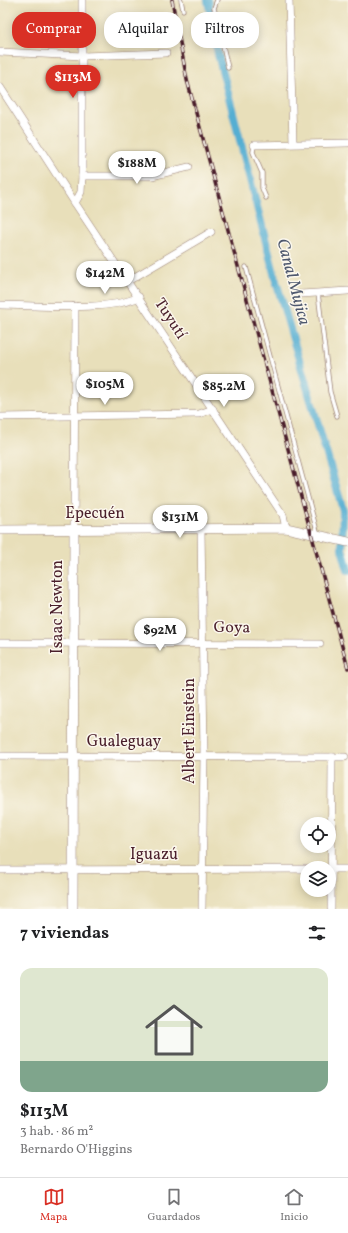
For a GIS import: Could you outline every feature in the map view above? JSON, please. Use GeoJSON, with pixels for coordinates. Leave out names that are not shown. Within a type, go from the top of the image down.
{"type":"FeatureCollection","features":[{"type":"Feature","properties":{"kind":"street"},"geometry":{"type":"LineString","coordinates":[[75,203],[81,192],[82,176],[82,0]]}},
{"type":"Feature","properties":{"kind":"street"},"geometry":{"type":"LineString","coordinates":[[289,0],[293,143]]}},
{"type":"Feature","properties":{"kind":"street"},"geometry":{"type":"LineString","coordinates":[[0,52],[83,56],[166,53]]}},
{"type":"Feature","properties":{"kind":"street","name":"Tuyutí"},"geometry":{"type":"LineString","coordinates":[[0,86],[75,203],[283,515],[286,528]]}},
{"type":"Feature","properties":{"kind":"street"},"geometry":{"type":"LineString","coordinates":[[254,145],[348,142]]}},
{"type":"Feature","properties":{"kind":"street"},"geometry":{"type":"LineString","coordinates":[[82,176],[152,176],[189,167]]}},
{"type":"Feature","properties":{"kind":"street"},"geometry":{"type":"LineString","coordinates":[[128,281],[211,232]]}},
{"type":"Feature","properties":{"kind":"street"},"geometry":{"type":"LineString","coordinates":[[301,294],[348,291]]}},
{"type":"Feature","properties":{"kind":"street"},"geometry":{"type":"LineString","coordinates":[[0,305],[75,306],[122,303],[139,297]]}},
{"type":"Feature","properties":{"kind":"street","name":"Isaac Newton"},"geometry":{"type":"LineString","coordinates":[[73,909],[75,306]]}},
{"type":"Feature","properties":{"kind":"street"},"geometry":{"type":"LineString","coordinates":[[0,417],[199,414],[213,409]]}},
{"type":"Feature","properties":{"kind":"street","name":"Albert Einstein"},"geometry":{"type":"LineString","coordinates":[[201,528],[204,642],[202,909]]}},
{"type":"Feature","properties":{"kind":"street","name":"Epecuén"},"geometry":{"type":"LineString","coordinates":[[0,530],[286,528],[302,530],[319,536],[348,542]]}},
{"type":"Feature","properties":{"kind":"street","name":"Goya"},"geometry":{"type":"LineString","coordinates":[[0,643],[204,642],[320,644]]}},
{"type":"Feature","properties":{"kind":"street","name":"Gualeguay"},"geometry":{"type":"LineString","coordinates":[[0,756],[345,757]]}},
{"type":"Feature","properties":{"kind":"street"},"geometry":{"type":"LineString","coordinates":[[330,861],[332,757]]}},
{"type":"Feature","properties":{"kind":"street","name":"Iguazú"},"geometry":{"type":"LineString","coordinates":[[0,870],[73,868],[300,869]]}},
{"type":"Feature","properties":{"kind":"street"},"geometry":{"type":"LineString","coordinates":[[336,868],[348,869]]}},
{"type":"Feature","properties":{"kind":"street"},"geometry":{"type":"LineString","coordinates":[[331,897],[331,909]]}},
{"type":"Feature","properties":{"kind":"lane"},"geometry":{"type":"LineString","coordinates":[[181,0],[183,10]]}},
{"type":"Feature","properties":{"kind":"lane"},"geometry":{"type":"LineString","coordinates":[[217,0],[214,8],[228,68]]}},
{"type":"Feature","properties":{"kind":"lane"},"geometry":{"type":"LineString","coordinates":[[254,145],[253,152],[262,172],[261,182],[266,198]]}},
{"type":"Feature","properties":{"kind":"lane"},"geometry":{"type":"LineString","coordinates":[[246,267],[319,536]]}},
{"type":"Feature","properties":{"kind":"lane"},"geometry":{"type":"LineString","coordinates":[[318,292],[330,392],[337,416]]}},
{"type":"Feature","properties":{"kind":"waterway","name":"Canal Mujica"},"geometry":{"type":"LineString","coordinates":[[208,0],[218,54],[276,281],[343,510],[342,549],[348,570]]}},
{"type":"Feature","properties":{"kind":"railway"},"geometry":{"type":"LineString","coordinates":[[172,0],[187,80],[348,668]]}}]}
